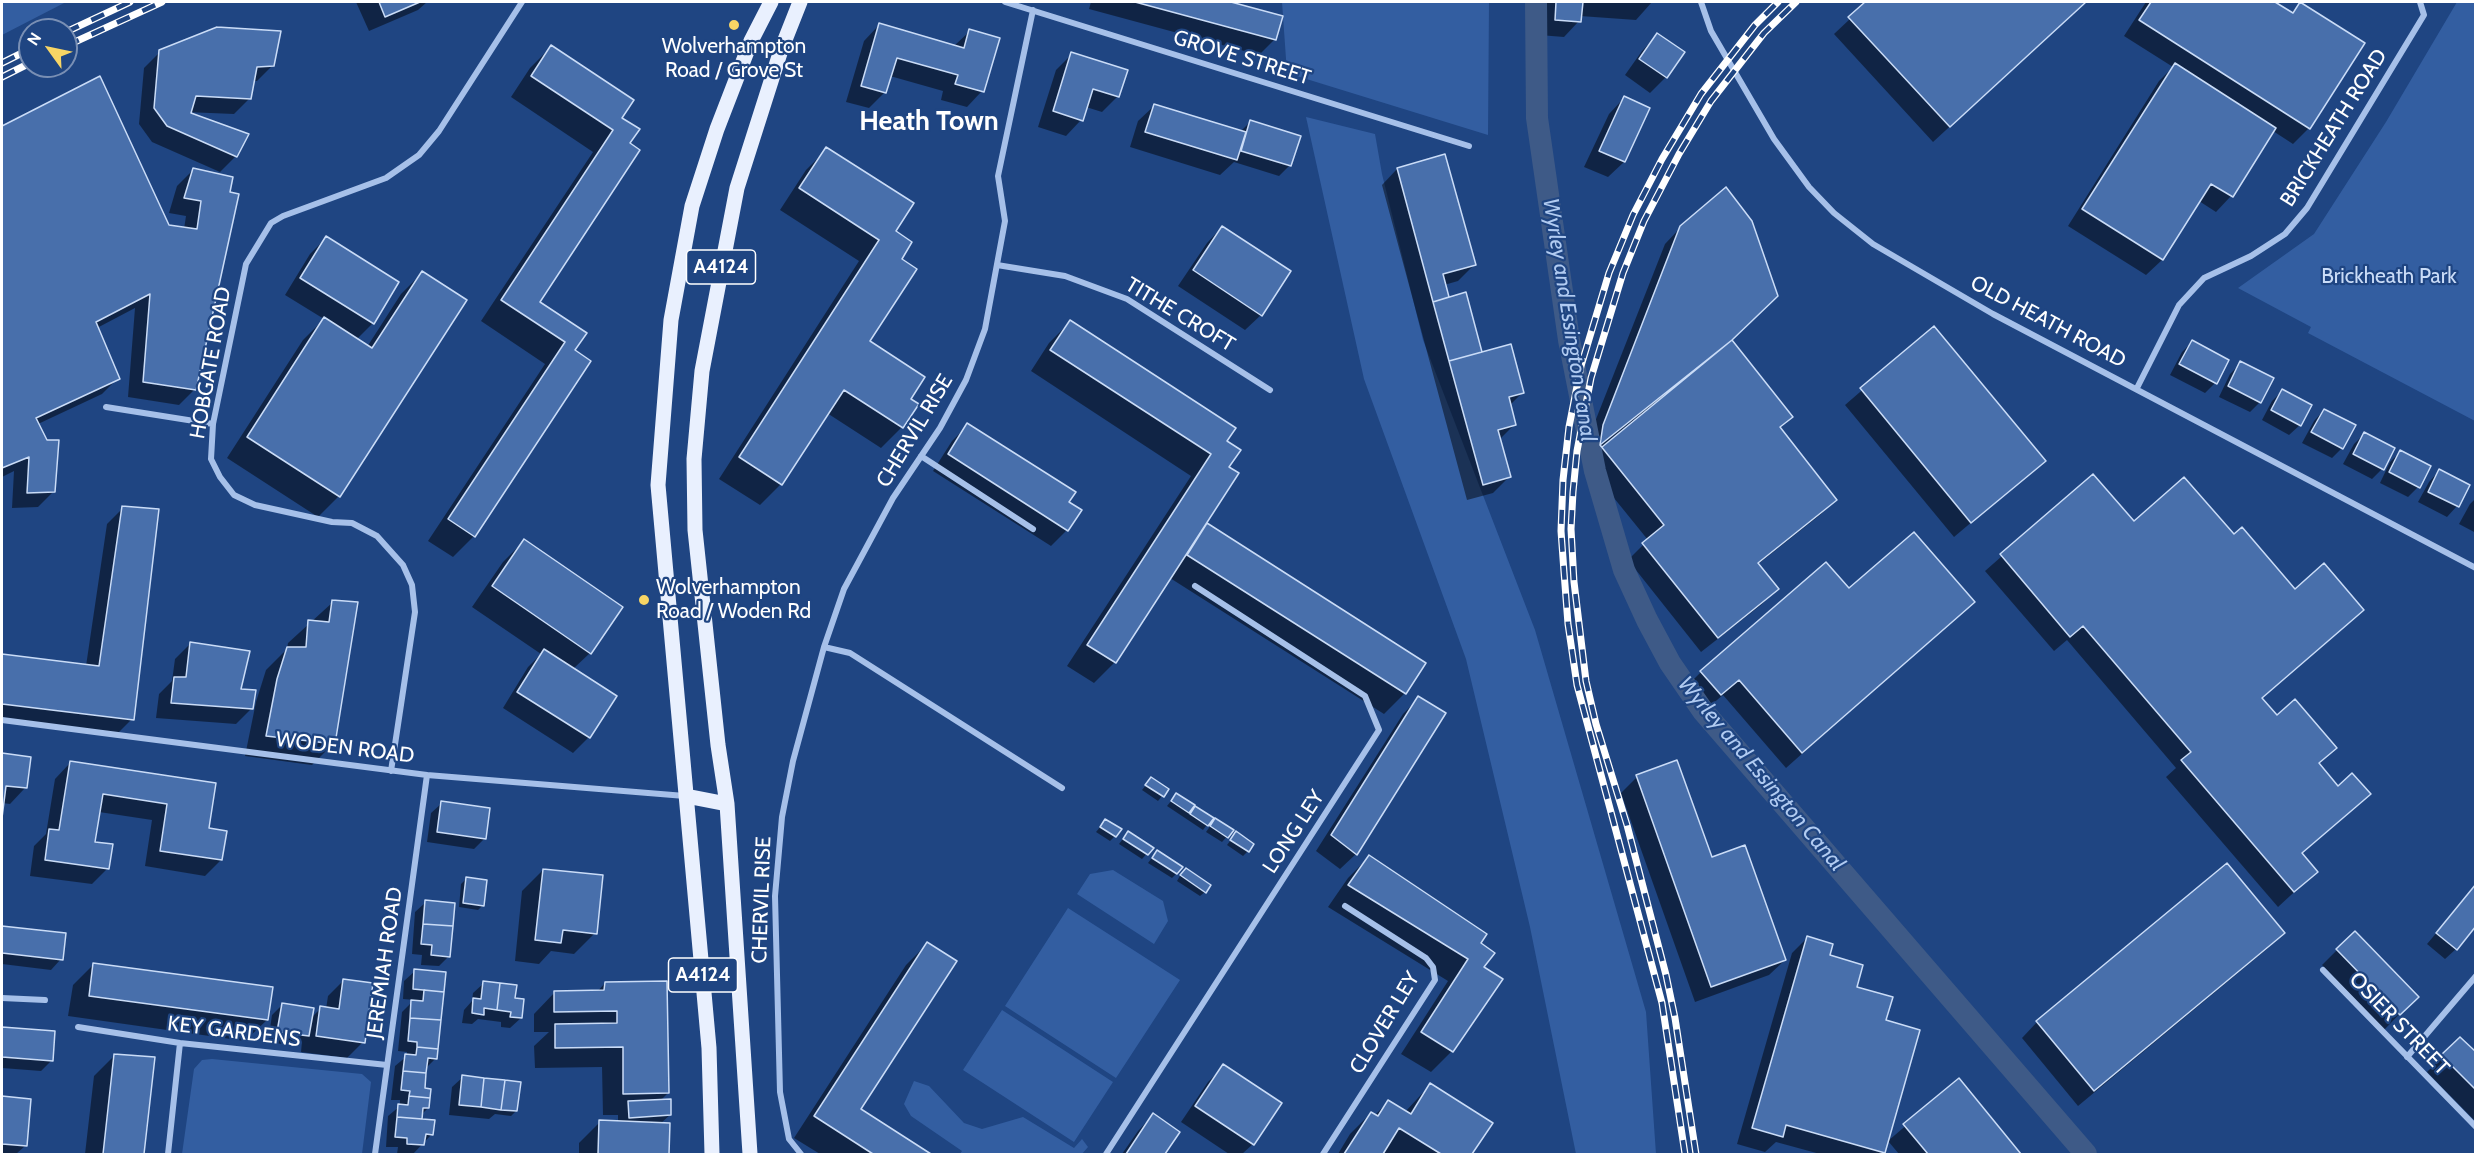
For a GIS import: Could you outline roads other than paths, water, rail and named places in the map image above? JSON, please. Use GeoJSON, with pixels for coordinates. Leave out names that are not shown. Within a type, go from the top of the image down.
{"type":"FeatureCollection","features":[{"type":"Feature","properties":{"kind":"main road","name":"A4124"},"geometry":{"type":"LineString","coordinates":[[712,1155],[709,1048],[692,837],[686,796],[658,485],[671,320],[692,207],[717,129],[743,63],[771,2]]}},
{"type":"Feature","properties":{"kind":"main road","name":"A4124"},"geometry":{"type":"LineString","coordinates":[[750,1155],[727,804],[717,745],[695,530],[694,459],[701,382],[737,188],[781,50],[800,2]]}},
{"type":"Feature","properties":{"kind":"main road"},"geometry":{"type":"LineString","coordinates":[[686,796],[727,804]]}},
{"type":"Feature","properties":{"kind":"street","name":"HOBGATE ROAD"},"geometry":{"type":"LineString","coordinates":[[391,771],[415,612],[412,585],[403,565],[377,536],[352,522],[332,522],[255,505],[234,495],[220,477],[212,459],[213,424],[246,264],[271,223],[283,216],[386,178],[419,155],[440,131],[522,2]]}},
{"type":"Feature","properties":{"kind":"street","name":"GROVE STREET"},"geometry":{"type":"LineString","coordinates":[[1005,2],[1469,146]]}},
{"type":"Feature","properties":{"kind":"street","name":"OLD HEATH ROAD"},"geometry":{"type":"LineString","coordinates":[[1701,2],[1711,32],[1774,139],[1809,187],[1834,213],[1873,244],[1993,314],[2475,568]]}},
{"type":"Feature","properties":{"kind":"street","name":"BRICKHEATH ROAD"},"geometry":{"type":"LineString","coordinates":[[2137,388],[2179,305],[2204,279],[2251,256],[2285,234],[2307,208],[2424,15],[2420,2]]}},
{"type":"Feature","properties":{"kind":"street","name":"CHERVIL RISE"},"geometry":{"type":"LineString","coordinates":[[801,1155],[789,1139],[780,1092],[775,896],[782,817],[793,761],[824,647],[849,579],[893,498],[940,428],[966,380],[985,329],[1005,221],[999,176],[1033,10]]}},
{"type":"Feature","properties":{"kind":"street","name":"TITHE CROFT"},"geometry":{"type":"LineString","coordinates":[[997,265],[1065,276],[1127,299],[1270,390]]}},
{"type":"Feature","properties":{"kind":"street"},"geometry":{"type":"LineString","coordinates":[[106,406],[213,424]]}},
{"type":"Feature","properties":{"kind":"street"},"geometry":{"type":"LineString","coordinates":[[921,456],[1033,529]]}},
{"type":"Feature","properties":{"kind":"street","name":"LONG LEY"},"geometry":{"type":"LineString","coordinates":[[1106,1155],[1379,730],[1365,696],[1195,586]]}},
{"type":"Feature","properties":{"kind":"street"},"geometry":{"type":"LineString","coordinates":[[824,647],[850,653],[1062,788]]}},
{"type":"Feature","properties":{"kind":"street","name":"WODEN ROAD"},"geometry":{"type":"LineString","coordinates":[[2,720],[391,771],[686,796]]}},
{"type":"Feature","properties":{"kind":"street","name":"JEREMIAH ROAD"},"geometry":{"type":"LineString","coordinates":[[375,1155],[428,775]]}},
{"type":"Feature","properties":{"kind":"street","name":"CLOVER LEY"},"geometry":{"type":"LineString","coordinates":[[1323,1155],[1435,980],[1433,968],[1426,958],[1345,906]]}},
{"type":"Feature","properties":{"kind":"street","name":"OSIER STREET"},"geometry":{"type":"LineString","coordinates":[[2323,970],[2475,1127]]}},
{"type":"Feature","properties":{"kind":"street"},"geometry":{"type":"LineString","coordinates":[[2407,1056],[2475,976]]}},
{"type":"Feature","properties":{"kind":"street"},"geometry":{"type":"LineString","coordinates":[[2,998],[45,1000]]}},
{"type":"Feature","properties":{"kind":"street","name":"KEY GARDENS"},"geometry":{"type":"LineString","coordinates":[[78,1027],[180,1043],[387,1065]]}},
{"type":"Feature","properties":{"kind":"street"},"geometry":{"type":"LineString","coordinates":[[168,1155],[180,1043]]}},
{"type":"Feature","properties":{"kind":"waterway","name":"Wyrley and Essington Canal"},"geometry":{"type":"LineString","coordinates":[[1536,2],[1537,118],[1569,340],[1595,471],[1624,570],[1647,620],[1670,663],[1703,711],[2086,1154]]}},
{"type":"Feature","properties":{"kind":"railway"},"geometry":{"type":"LineString","coordinates":[[78,26],[130,2]]}},
{"type":"Feature","properties":{"kind":"railway"},"geometry":{"type":"LineString","coordinates":[[78,40],[162,2]]}},
{"type":"Feature","properties":{"kind":"railway"},"geometry":{"type":"LineString","coordinates":[[1685,1154],[1662,1003],[1577,685],[1568,624],[1561,531],[1563,480],[1569,427],[1581,366],[1609,273],[1633,215],[1662,159],[1701,94],[1755,25],[1778,2]]}},
{"type":"Feature","properties":{"kind":"railway"},"geometry":{"type":"LineString","coordinates":[[1696,1154],[1666,975],[1586,681],[1574,582],[1571,529],[1573,492],[1577,451],[1591,378],[1623,273],[1644,221],[1679,154],[1711,101],[1764,33],[1796,2]]}},
{"type":"Feature","properties":{"kind":"railway"},"geometry":{"type":"LineString","coordinates":[[2,63],[18,55]]}},
{"type":"Feature","properties":{"kind":"railway"},"geometry":{"type":"LineString","coordinates":[[2,77],[18,69]]}},
{"type":"Feature","properties":{"kind":"place","name":"Wolverhampton Road / Grove St"},"geometry":{"type":"Point","coordinates":[734,25]}},
{"type":"Feature","properties":{"kind":"place","name":"Wolverhampton Road / Woden Rd"},"geometry":{"type":"Point","coordinates":[644,600]}},
{"type":"Feature","properties":{"kind":"district","name":"Heath Town"},"geometry":{"type":"Point","coordinates":[929,122]}},
{"type":"Feature","properties":{"kind":"park label","name":"Brickheath Park"},"geometry":{"type":"Point","coordinates":[2389,277]}}]}
